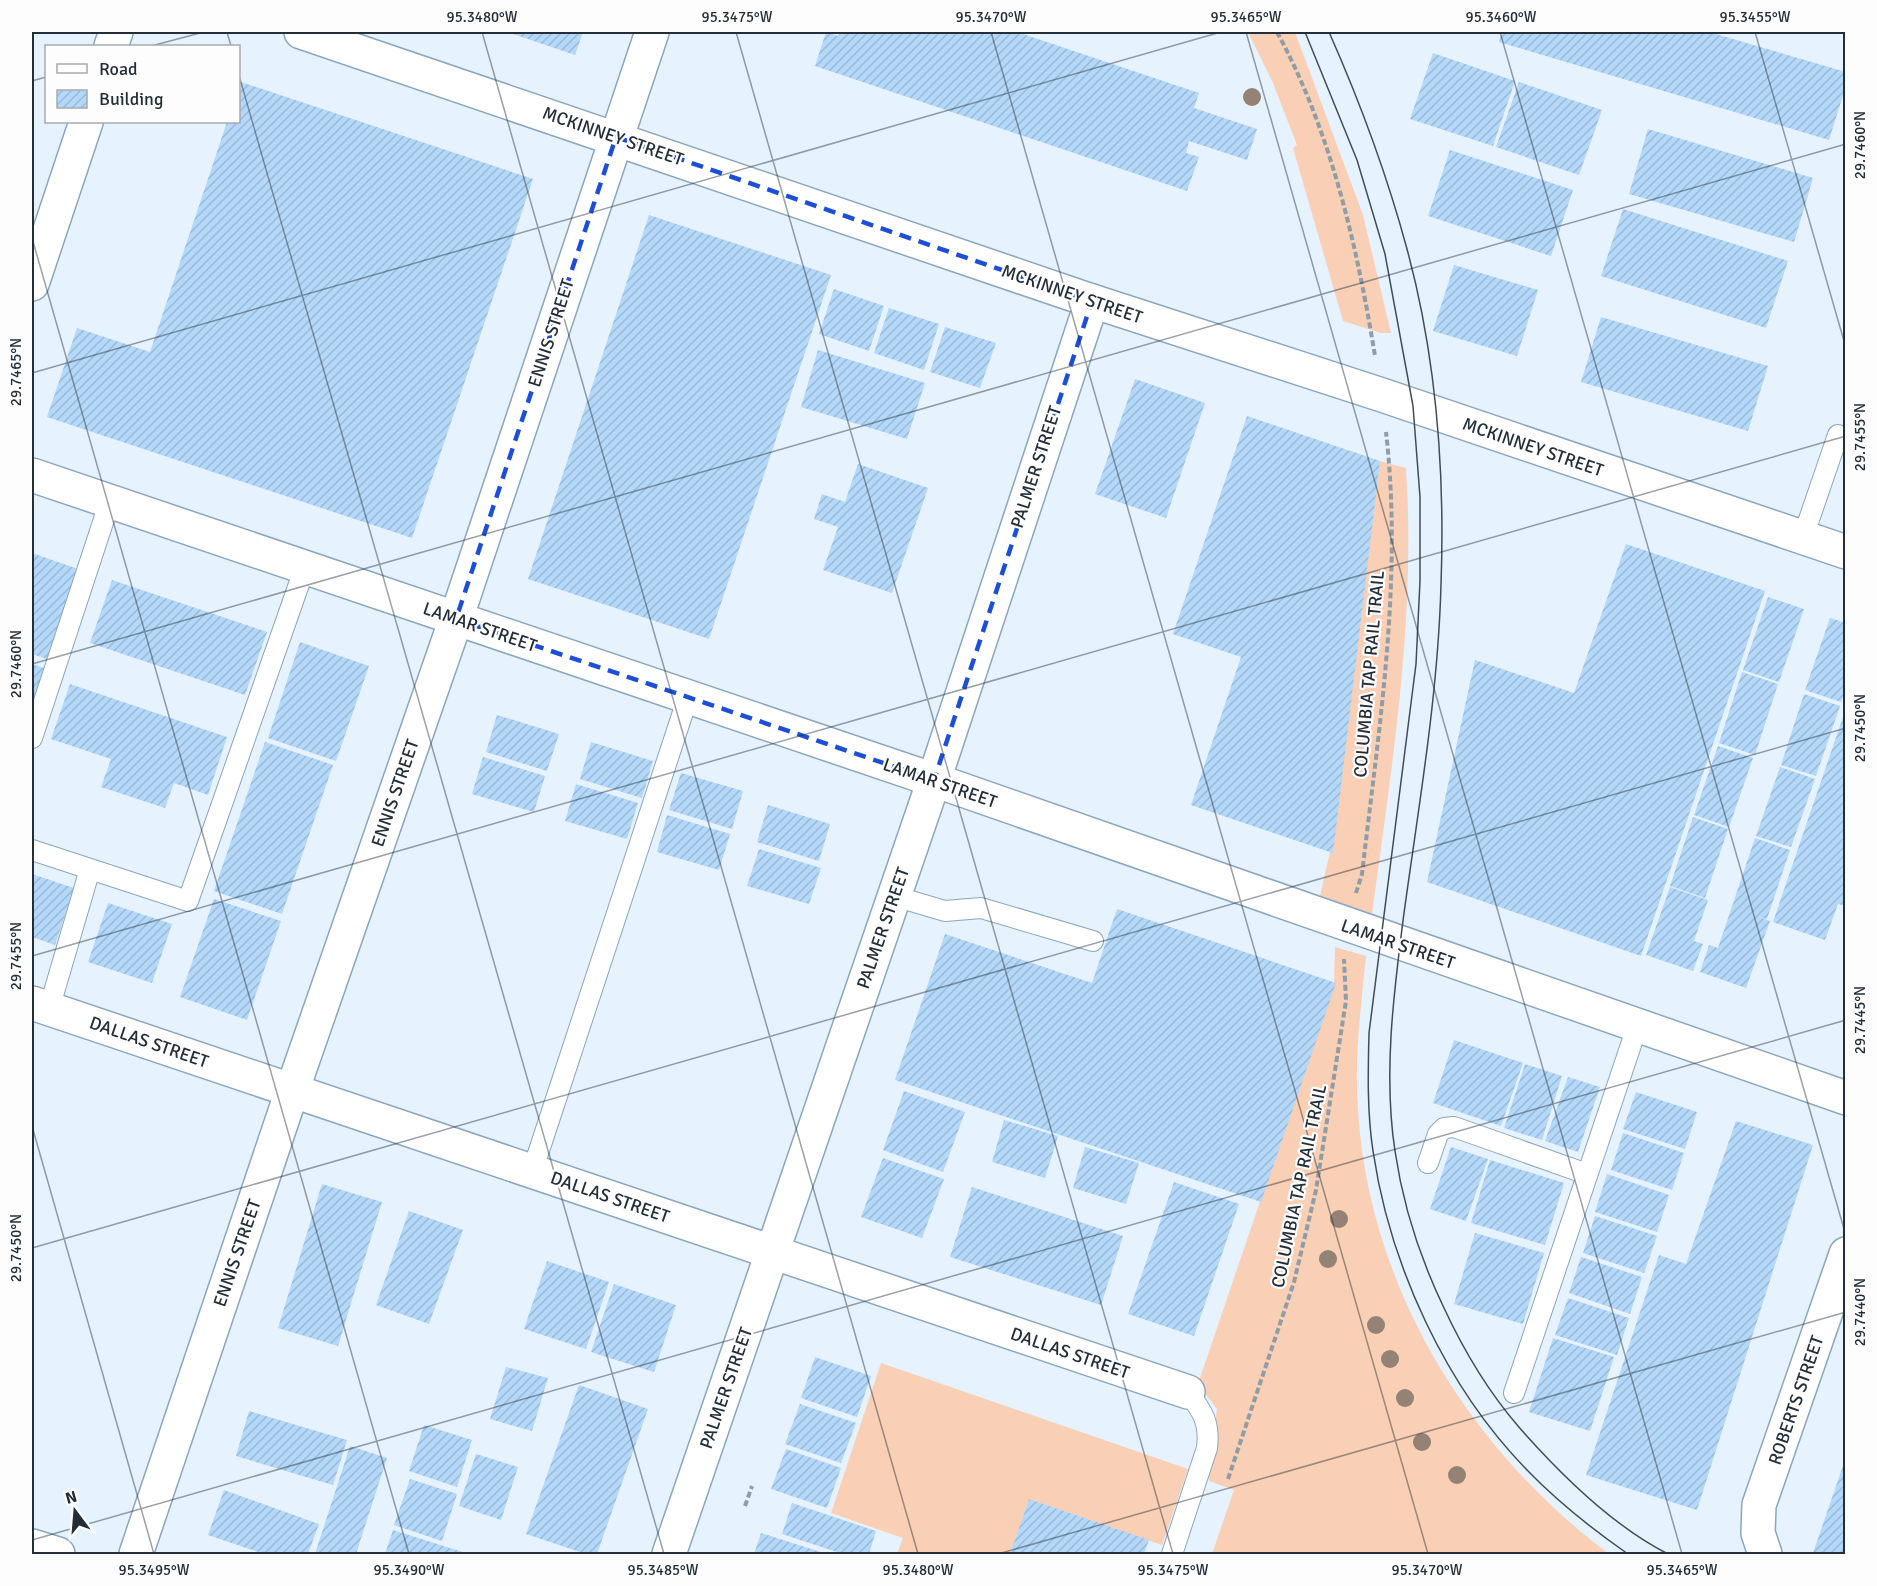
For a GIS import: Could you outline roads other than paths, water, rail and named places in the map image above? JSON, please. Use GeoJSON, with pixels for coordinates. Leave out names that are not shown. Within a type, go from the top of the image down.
{"type":"FeatureCollection","features":[{"type":"Feature","properties":{"kind":"street","name":"MCKINNEY STREET"},"geometry":{"type":"LineString","coordinates":[[301,32],[616,137],[1092,301],[1382,395],[1845,552]]}},
{"type":"Feature","properties":{"kind":"street","name":"ENNIS STREET"},"geometry":{"type":"LineString","coordinates":[[136,1554],[292,1090],[456,619],[652,32]]}},
{"type":"Feature","properties":{"kind":"street"},"geometry":{"type":"LineString","coordinates":[[32,284],[86,123]]}},
{"type":"Feature","properties":{"kind":"street","name":"PALMER STREET"},"geometry":{"type":"LineString","coordinates":[[669,1554],[934,780],[1092,301]]}},
{"type":"Feature","properties":{"kind":"street","name":"LAMAR STREET"},"geometry":{"type":"LineString","coordinates":[[32,475],[934,780],[1845,1098]]}},
{"type":"Feature","properties":{"kind":"street","name":"DALLAS STREET"},"geometry":{"type":"LineString","coordinates":[[40,1006],[1188,1392]]}},
{"type":"Feature","properties":{"kind":"street","name":"ROBERTS STREET"},"geometry":{"type":"LineString","coordinates":[[1763,1551],[1757,1519],[1759,1505],[1845,1254]]}},
{"type":"Feature","properties":{"kind":"street"},"geometry":{"type":"LineString","coordinates":[[32,1546],[58,1554]]}},
{"type":"Feature","properties":{"kind":"lane"},"geometry":{"type":"LineString","coordinates":[[1803,537],[1838,435]]}},
{"type":"Feature","properties":{"kind":"lane"},"geometry":{"type":"LineString","coordinates":[[32,738],[110,501]]}},
{"type":"Feature","properties":{"kind":"lane"},"geometry":{"type":"LineString","coordinates":[[32,850],[188,901],[305,567]]}},
{"type":"Feature","properties":{"kind":"lane"},"geometry":{"type":"LineString","coordinates":[[532,1172],[688,697]]}},
{"type":"Feature","properties":{"kind":"lane"},"geometry":{"type":"LineString","coordinates":[[40,1006],[90,869]]}},
{"type":"Feature","properties":{"kind":"lane"},"geometry":{"type":"LineString","coordinates":[[894,896],[945,911],[981,908],[1093,941]]}},
{"type":"Feature","properties":{"kind":"lane"},"geometry":{"type":"LineString","coordinates":[[1514,1393],[1637,1027]]}},
{"type":"Feature","properties":{"kind":"lane"},"geometry":{"type":"LineString","coordinates":[[1428,1163],[1438,1134],[1444,1128],[1454,1127],[1587,1174]]}},
{"type":"Feature","properties":{"kind":"lane"},"geometry":{"type":"LineString","coordinates":[[1173,1554],[1207,1448],[1209,1431],[1205,1414],[1188,1392]]}},
{"type":"Feature","properties":{"kind":"tram line"},"geometry":{"type":"LineString","coordinates":[[1305,32],[1357,160],[1385,254],[1413,406],[1420,497],[1420,581],[1416,664],[1369,1033],[1370,1122],[1381,1194],[1408,1281],[1447,1363],[1471,1401],[1498,1437],[1539,1482],[1576,1515],[1628,1554]]}},
{"type":"Feature","properties":{"kind":"tram line"},"geometry":{"type":"LineString","coordinates":[[1329,32],[1372,139],[1407,249],[1432,373],[1440,458],[1442,543],[1436,667],[1400,942],[1391,1032],[1392,1122],[1403,1192],[1420,1251],[1435,1289],[1468,1355],[1496,1398],[1534,1444],[1587,1497],[1626,1529],[1668,1554]]}}]}
